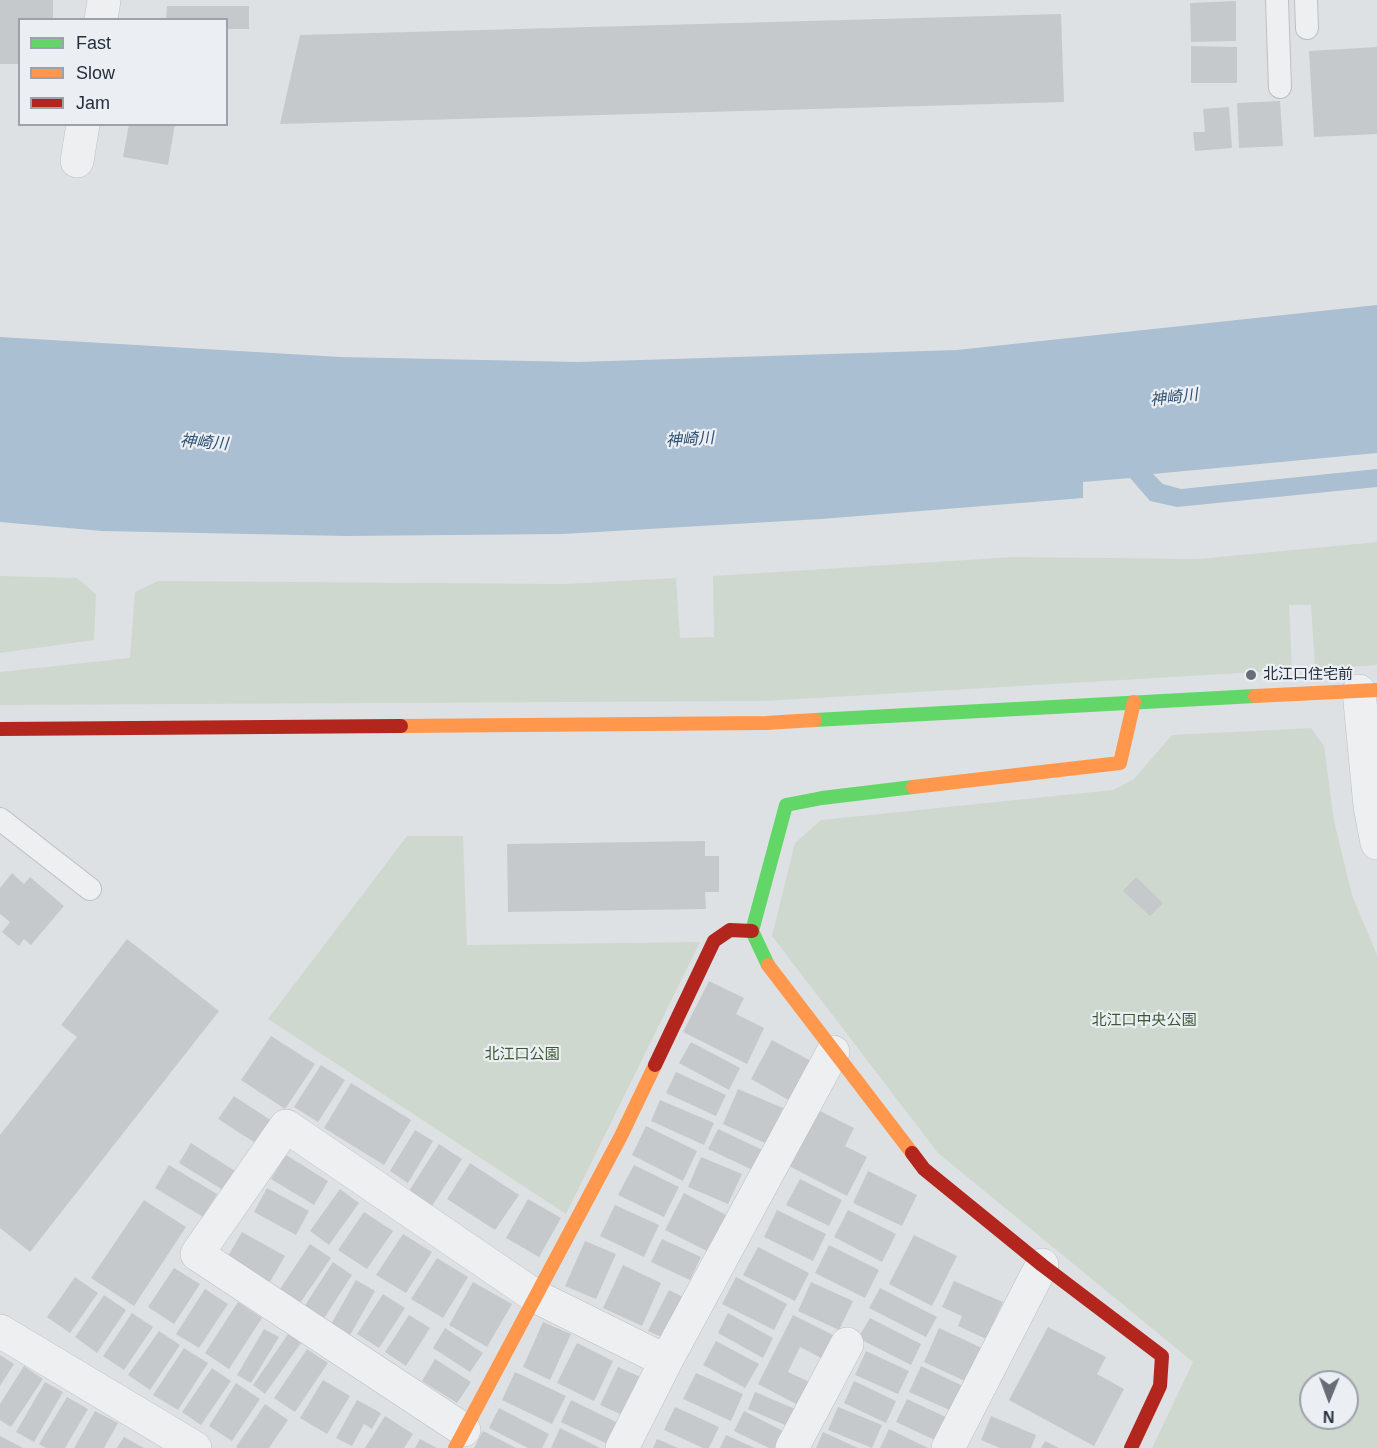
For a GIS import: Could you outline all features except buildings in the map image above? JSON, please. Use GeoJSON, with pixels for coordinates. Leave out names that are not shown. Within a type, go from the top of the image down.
{"type":"FeatureCollection","features":[{"type":"Feature","properties":{"kind":"street"},"geometry":{"type":"LineString","coordinates":[[101,18],[105,0]]}},
{"type":"Feature","properties":{"kind":"street"},"geometry":{"type":"LineString","coordinates":[[77,161],[83,126]]}},
{"type":"Feature","properties":{"kind":"street"},"geometry":{"type":"LineString","coordinates":[[0,729],[766,723],[1368,691],[1370,806],[1377,843]]}},
{"type":"Feature","properties":{"kind":"street"},"geometry":{"type":"LineString","coordinates":[[1131,1448],[1160,1386],[1162,1356],[1042,1265],[924,1169],[832,1052],[765,960],[752,931],[786,805],[822,798],[1119,763],[1134,702]]}},
{"type":"Feature","properties":{"kind":"street"},"geometry":{"type":"LineString","coordinates":[[666,1361],[535,1296],[286,1126],[196,1254],[459,1439],[535,1296],[621,1136],[714,941],[730,930],[752,931]]}},
{"type":"Feature","properties":{"kind":"street"},"geometry":{"type":"LineString","coordinates":[[622,1448],[666,1361],[832,1052]]}},
{"type":"Feature","properties":{"kind":"street"},"geometry":{"type":"LineString","coordinates":[[948,1448],[1042,1265]]}},
{"type":"Feature","properties":{"kind":"street"},"geometry":{"type":"LineString","coordinates":[[0,1331],[195,1448]]}},
{"type":"Feature","properties":{"kind":"street"},"geometry":{"type":"LineString","coordinates":[[792,1448],[847,1344]]}},
{"type":"Feature","properties":{"kind":"lane"},"geometry":{"type":"LineString","coordinates":[[1277,0],[1280,87]]}},
{"type":"Feature","properties":{"kind":"lane"},"geometry":{"type":"LineString","coordinates":[[1306,0],[1307,28]]}},
{"type":"Feature","properties":{"kind":"lane"},"geometry":{"type":"LineString","coordinates":[[0,819],[90,889]]}},
{"type":"Feature","properties":{"kind":"green space"},"geometry":{"type":"Polygon","coordinates":[[[1377,542],[1377,665],[1315,669],[1311,605],[1289,605],[1292,670],[765,701],[0,705],[0,672],[130,658],[135,592],[158,581],[564,584],[676,578],[680,638],[714,637],[713,576],[1014,557],[1199,559],[1377,542]]]}},
{"type":"Feature","properties":{"kind":"green space"},"geometry":{"type":"Polygon","coordinates":[[[0,576],[77,578],[96,594],[94,640],[0,653],[0,576]]]}},
{"type":"Feature","properties":{"kind":"green space","name":"北江口中央公園"},"geometry":{"type":"Polygon","coordinates":[[[1311,728],[1324,746],[1334,821],[1352,895],[1377,955],[1377,1448],[1152,1448],[1193,1362],[938,1153],[772,936],[795,843],[821,820],[1113,790],[1134,779],[1172,735],[1311,728]]]}},
{"type":"Feature","properties":{"kind":"green space","name":"北江口公園"},"geometry":{"type":"Polygon","coordinates":[[[407,836],[463,836],[467,945],[700,942],[566,1214],[268,1019],[407,836]]]}},
{"type":"Feature","properties":{"kind":"water","name":"神崎川"},"geometry":{"type":"Polygon","coordinates":[[[1377,305],[1377,453],[1153,474],[1163,484],[1181,489],[1377,469],[1377,487],[1177,507],[1150,501],[1130,478],[1083,482],[1083,498],[821,519],[563,534],[347,536],[102,531],[0,522],[0,337],[341,357],[578,362],[957,350],[1377,305]]]}},
{"type":"Feature","properties":{"kind":"traffic: fast"},"geometry":{"type":"LineString","coordinates":[[815,720],[1255,696]]}},
{"type":"Feature","properties":{"kind":"traffic: fast"},"geometry":{"type":"LineString","coordinates":[[768,965],[752,931],[786,805],[822,798],[913,787]]}},
{"type":"Feature","properties":{"kind":"traffic: slow"},"geometry":{"type":"LineString","coordinates":[[1255,696],[1377,690]]}},
{"type":"Feature","properties":{"kind":"traffic: slow"},"geometry":{"type":"LineString","coordinates":[[913,787],[1120,763],[1134,702]]}},
{"type":"Feature","properties":{"kind":"traffic: slow"},"geometry":{"type":"LineString","coordinates":[[401,726],[766,723],[815,720]]}},
{"type":"Feature","properties":{"kind":"traffic: slow"},"geometry":{"type":"LineString","coordinates":[[768,965],[912,1153]]}},
{"type":"Feature","properties":{"kind":"traffic: slow"},"geometry":{"type":"LineString","coordinates":[[455,1448],[621,1136],[655,1065]]}},
{"type":"Feature","properties":{"kind":"traffic: jam"},"geometry":{"type":"LineString","coordinates":[[0,729],[401,726]]}},
{"type":"Feature","properties":{"kind":"traffic: jam"},"geometry":{"type":"LineString","coordinates":[[655,1065],[714,941],[730,930],[752,931]]}},
{"type":"Feature","properties":{"kind":"traffic: jam"},"geometry":{"type":"LineString","coordinates":[[912,1153],[924,1169],[1042,1265],[1162,1356],[1160,1386],[1131,1448]]}},
{"type":"Feature","properties":{"kind":"place","name":"北江口住宅前"},"geometry":{"type":"Point","coordinates":[1251,675]}}]}
